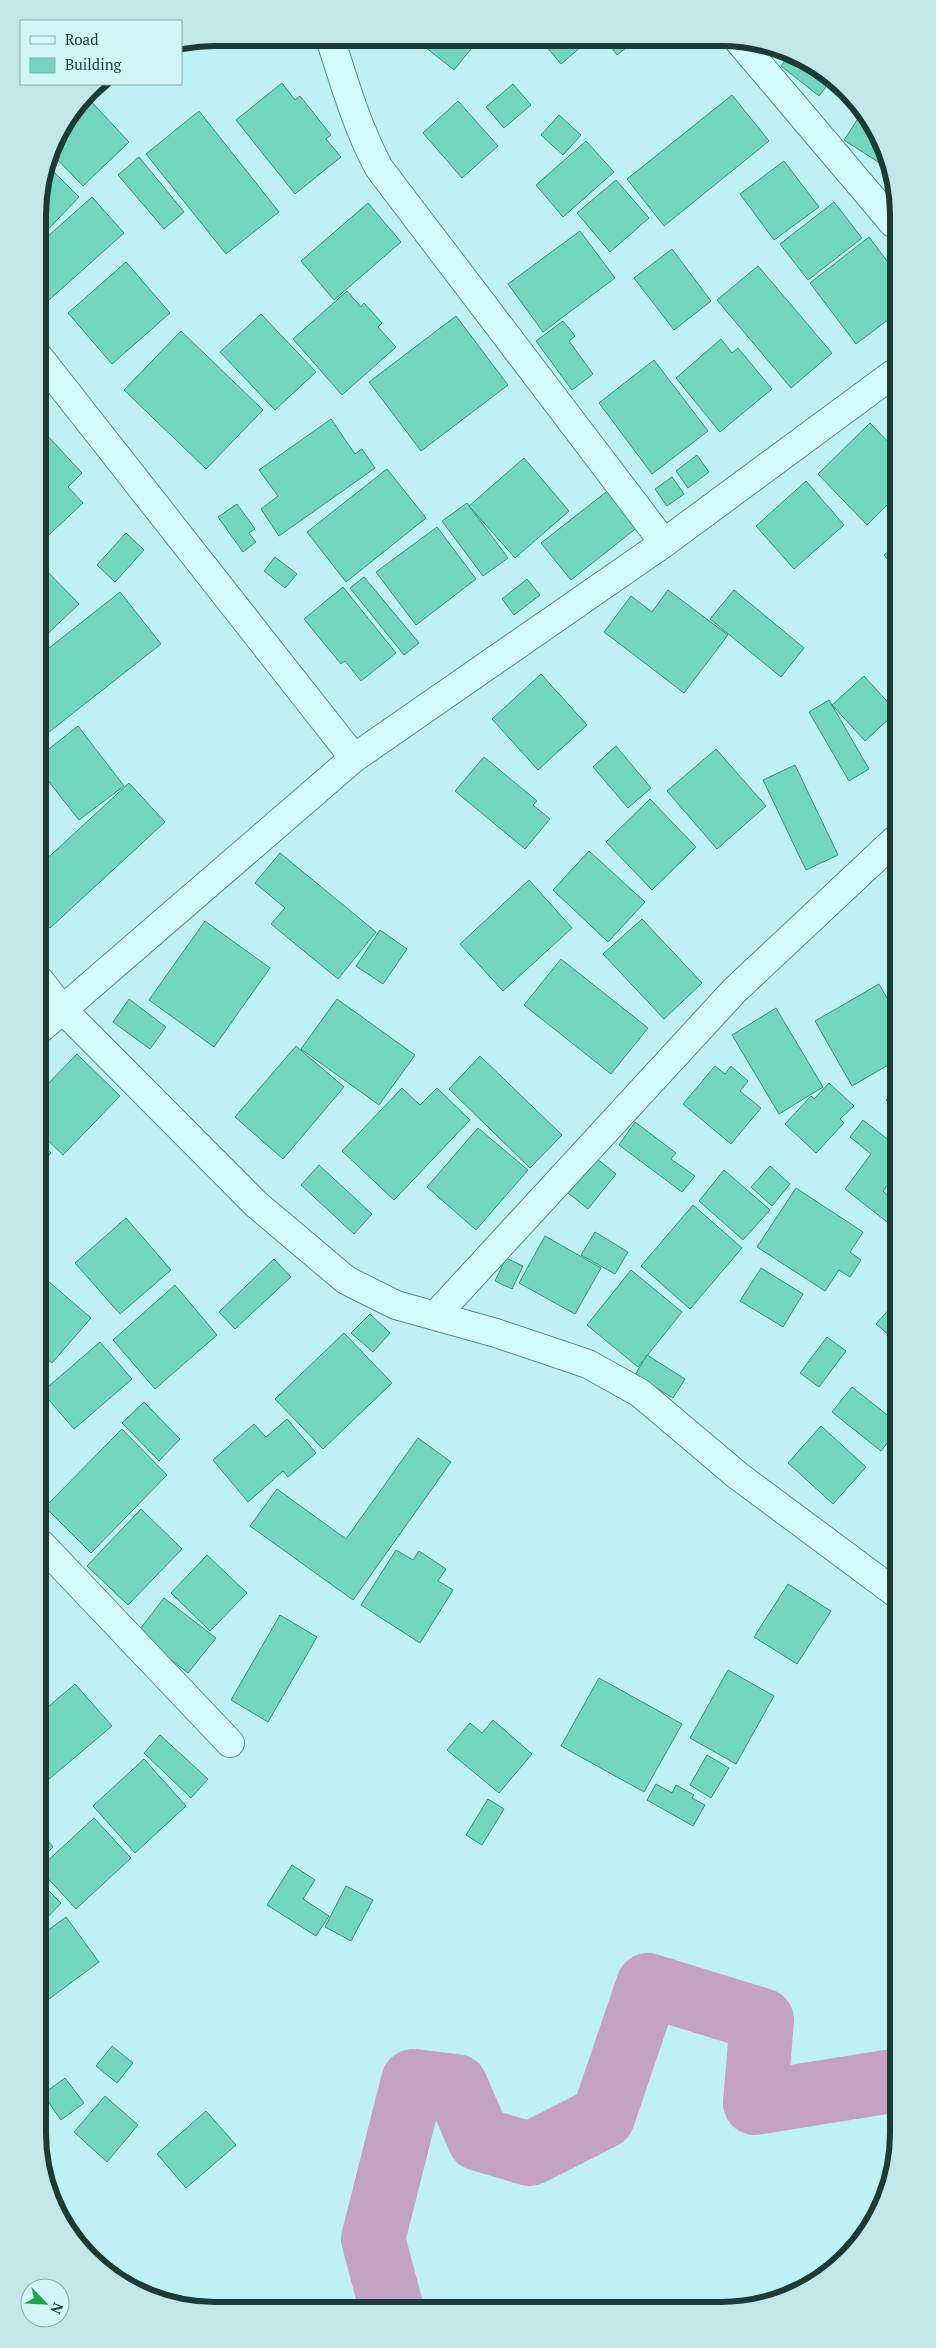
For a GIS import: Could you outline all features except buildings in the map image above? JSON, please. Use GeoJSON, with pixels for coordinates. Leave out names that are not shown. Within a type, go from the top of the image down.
{"type":"FeatureCollection","features":[{"type":"Feature","properties":{"kind":"street"},"geometry":{"type":"LineString","coordinates":[[333,46],[355,116],[379,168],[664,543]]}},
{"type":"Feature","properties":{"kind":"street"},"geometry":{"type":"LineString","coordinates":[[745,48],[890,219]]}},
{"type":"Feature","properties":{"kind":"street"},"geometry":{"type":"LineString","coordinates":[[47,367],[354,758]]}},
{"type":"Feature","properties":{"kind":"street"},"geometry":{"type":"LineString","coordinates":[[47,1023],[354,758],[664,543],[890,376]]}},
{"type":"Feature","properties":{"kind":"street"},"geometry":{"type":"LineString","coordinates":[[435,1316],[734,991],[890,845]]}},
{"type":"Feature","properties":{"kind":"street"},"geometry":{"type":"LineString","coordinates":[[47,989],[62,1009],[256,1204],[346,1280],[396,1305],[496,1333],[588,1364],[640,1393],[737,1475],[889,1588]]}},
{"type":"Feature","properties":{"kind":"street"},"geometry":{"type":"LineString","coordinates":[[46,1550],[230,1743]]}},
{"type":"Feature","properties":{"kind":"waterway"},"geometry":{"type":"LineString","coordinates":[[390,2302],[373,2239],[413,2081],[456,2086],[479,2139],[530,2154],[603,2117],[648,1985],[762,2020],[755,2103],[889,2081]]}}]}
